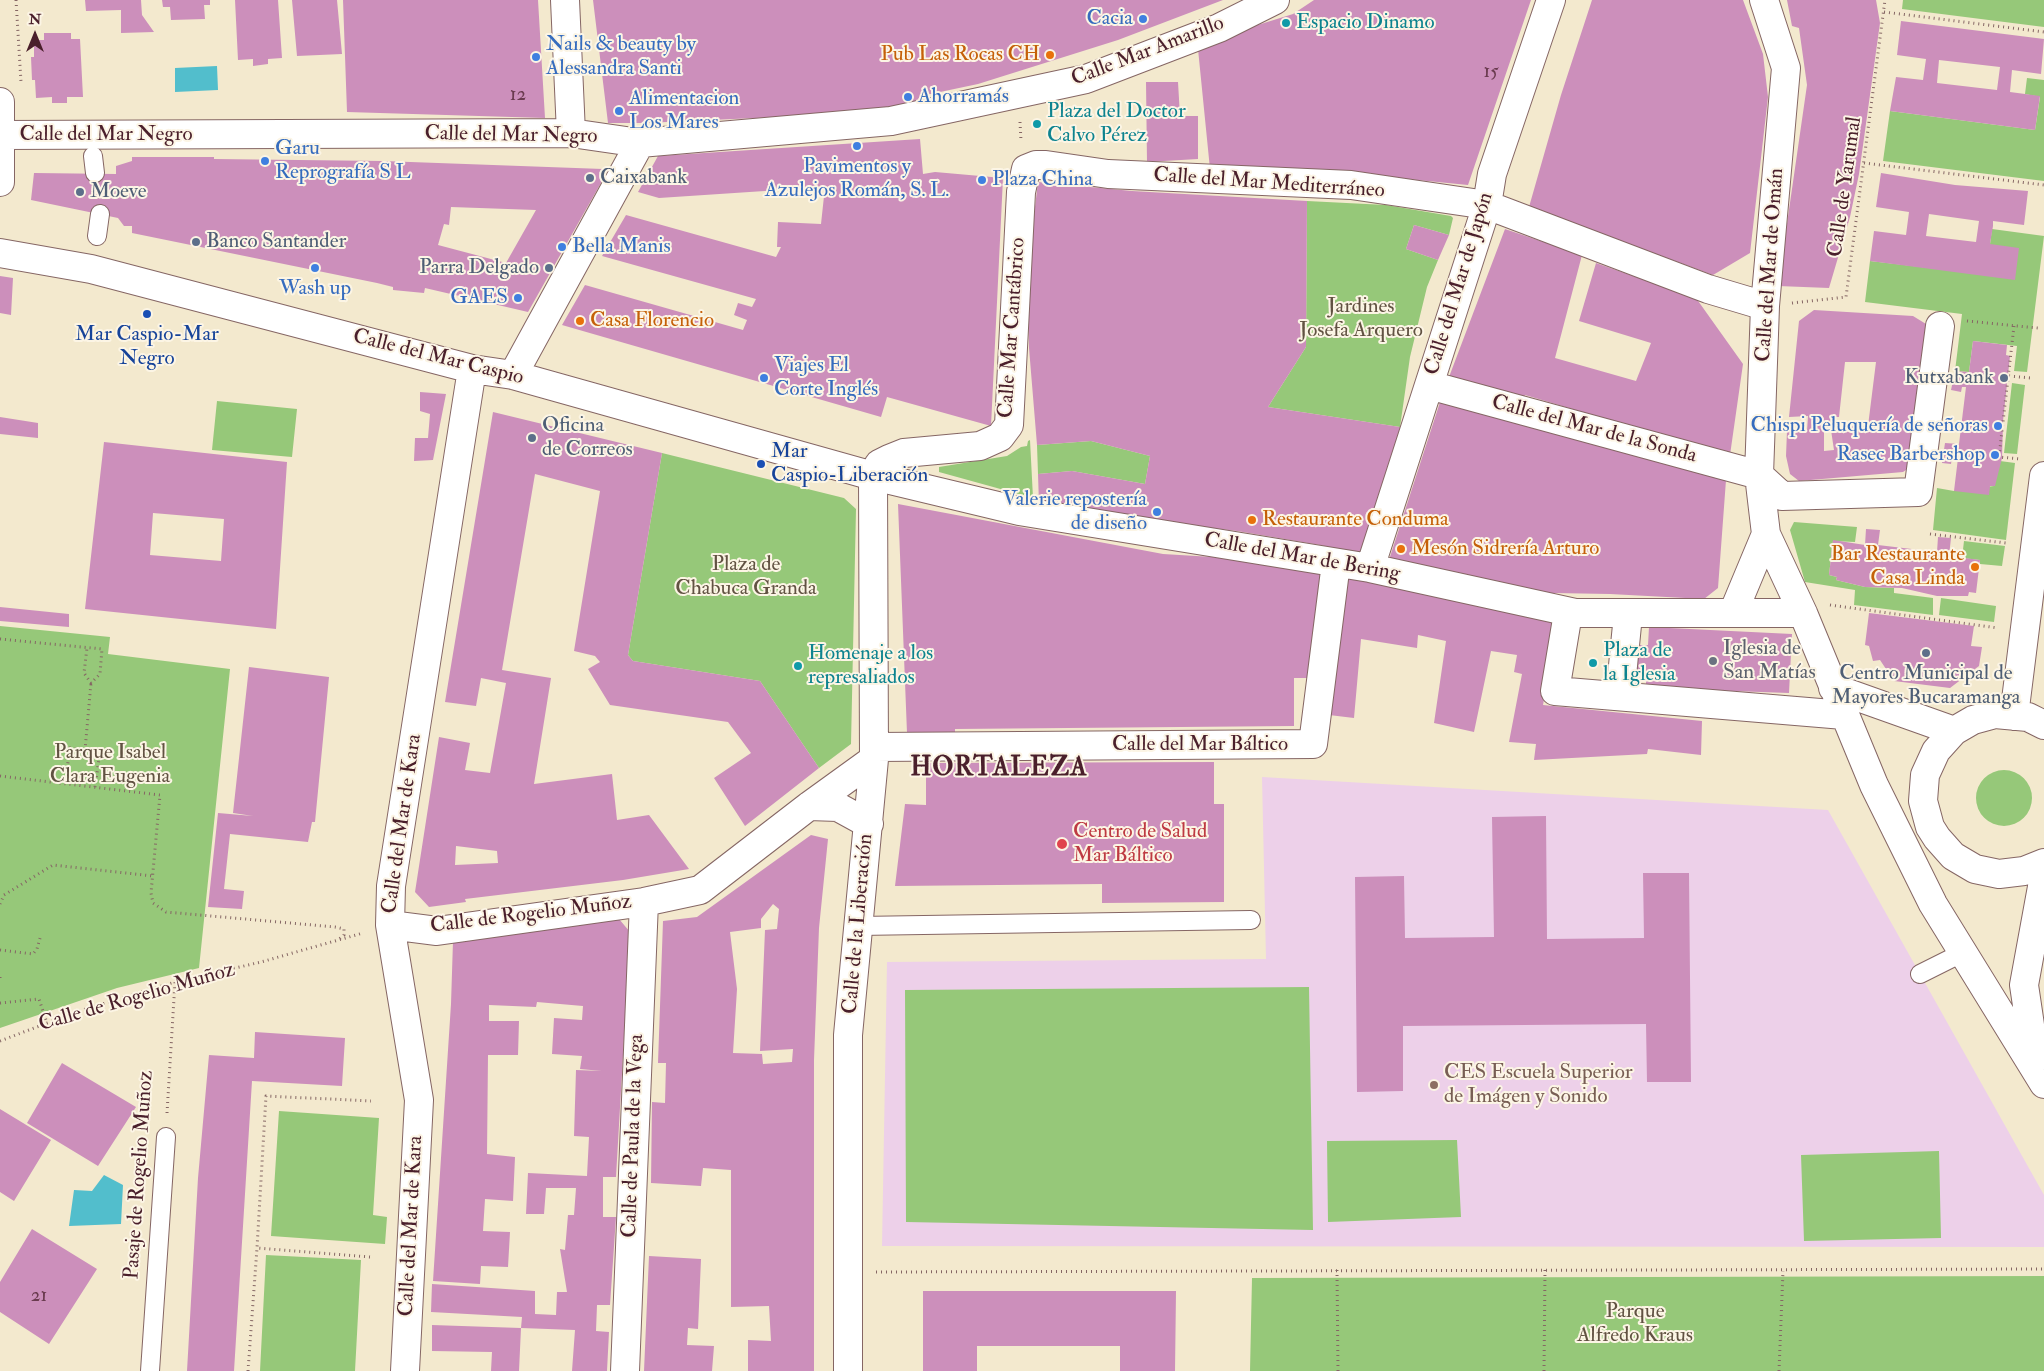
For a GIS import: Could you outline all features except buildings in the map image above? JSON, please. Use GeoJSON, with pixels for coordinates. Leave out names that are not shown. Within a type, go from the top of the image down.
{"type":"FeatureCollection","features":[{"type":"Feature","properties":{"kind":"street"},"geometry":{"type":"LineString","coordinates":[[565,0],[571,133]]}},
{"type":"Feature","properties":{"kind":"street","name":"Calle Mar Amarillo"},"geometry":{"type":"LineString","coordinates":[[1019,104],[1218,28],[1275,0]]}},
{"type":"Feature","properties":{"kind":"street","name":"Calle del Mar de Japón"},"geometry":{"type":"LineString","coordinates":[[1370,568],[1487,205],[1492,174],[1551,0]]}},
{"type":"Feature","properties":{"kind":"street","name":"Calle del Mar de Omán"},"geometry":{"type":"LineString","coordinates":[[1764,0],[1786,68],[1765,306],[1759,475],[1766,534],[1811,608],[1833,688],[1844,716],[1874,785],[1933,904],[2042,1074]]}},
{"type":"Feature","properties":{"kind":"street"},"geometry":{"type":"LineString","coordinates":[[0,102],[0,182]]}},
{"type":"Feature","properties":{"kind":"street","name":"Calle del Mar Negro"},"geometry":{"type":"LineString","coordinates":[[1,135],[571,133],[640,142],[892,121],[1019,104]]}},
{"type":"Feature","properties":{"kind":"street"},"geometry":{"type":"LineString","coordinates":[[513,376],[640,142]]}},
{"type":"Feature","properties":{"kind":"street","name":"Calle del Mar Mediterráneo"},"geometry":{"type":"LineString","coordinates":[[1024,159],[1036,165],[1108,174],[1352,186],[1487,205],[1708,289],[1765,306]]}},
{"type":"Feature","properties":{"kind":"street","name":"Calle Mar Cantábrico"},"geometry":{"type":"LineString","coordinates":[[873,476],[879,464],[904,453],[980,446],[1000,437],[1009,425],[1024,159]]}},
{"type":"Feature","properties":{"kind":"street","name":"Calle del Mar Caspio"},"geometry":{"type":"LineString","coordinates":[[0,253],[92,269],[472,369],[513,376],[873,476]]}},
{"type":"Feature","properties":{"kind":"street"},"geometry":{"type":"LineString","coordinates":[[1759,475],[1782,496],[1918,492],[1951,323]]}},
{"type":"Feature","properties":{"kind":"street","name":"Calle del Mar de Kara"},"geometry":{"type":"LineString","coordinates":[[405,1371],[418,1100],[390,925],[391,886],[472,369]]}},
{"type":"Feature","properties":{"kind":"street","name":"Calle del Mar de la Sonda"},"geometry":{"type":"LineString","coordinates":[[1429,385],[1759,475]]}},
{"type":"Feature","properties":{"kind":"street","name":"Calle del Mar de Bering"},"geometry":{"type":"LineString","coordinates":[[873,476],[1018,510],[1370,568],[1575,613],[1733,613],[1811,608]]}},
{"type":"Feature","properties":{"kind":"street","name":"Calle de la Liberación"},"geometry":{"type":"LineString","coordinates":[[848,1371],[848,1035],[869,824],[874,753],[873,476]]}},
{"type":"Feature","properties":{"kind":"street"},"geometry":{"type":"LineString","coordinates":[[2014,716],[2044,476]]}},
{"type":"Feature","properties":{"kind":"street","name":"Calle del Mar de Omán"},"geometry":{"type":"LineString","coordinates":[[1733,613],[1766,534]]}},
{"type":"Feature","properties":{"kind":"street","name":"Calle del Mar Báltico"},"geometry":{"type":"LineString","coordinates":[[874,753],[1313,744],[1336,563]]}},
{"type":"Feature","properties":{"kind":"street"},"geometry":{"type":"LineString","coordinates":[[1567,619],[1555,691],[1844,716]]}},
{"type":"Feature","properties":{"kind":"street"},"geometry":{"type":"LineString","coordinates":[[1627,625],[1633,697]]}},
{"type":"Feature","properties":{"kind":"street"},"geometry":{"type":"LineString","coordinates":[[1833,688],[1954,731]]}},
{"type":"Feature","properties":{"kind":"street"},"geometry":{"type":"LineString","coordinates":[[1933,904],[1934,833],[1924,801],[1925,775],[1936,751],[1954,731],[1973,720],[1994,714],[2028,717],[2044,725]]}},
{"type":"Feature","properties":{"kind":"street","name":"Calle de Rogelio Muñoz"},"geometry":{"type":"LineString","coordinates":[[390,925],[437,931],[644,902],[700,890],[874,753]]}},
{"type":"Feature","properties":{"kind":"street"},"geometry":{"type":"LineString","coordinates":[[1874,785],[1934,833],[1953,856],[1975,869],[1999,874],[2024,871],[2044,863]]}},
{"type":"Feature","properties":{"kind":"street"},"geometry":{"type":"LineString","coordinates":[[809,806],[838,807],[869,824]]}},
{"type":"Feature","properties":{"kind":"street"},"geometry":{"type":"LineString","coordinates":[[2042,1074],[2034,989],[2044,876]]}},
{"type":"Feature","properties":{"kind":"street","name":"Calle de Paula de la Vega"},"geometry":{"type":"LineString","coordinates":[[625,1371],[644,902]]}},
{"type":"Feature","properties":{"kind":"lane"},"geometry":{"type":"LineString","coordinates":[[93,156],[95,173]]}},
{"type":"Feature","properties":{"kind":"lane"},"geometry":{"type":"LineString","coordinates":[[97,236],[100,214]]}},
{"type":"Feature","properties":{"kind":"lane"},"geometry":{"type":"LineString","coordinates":[[858,926],[1251,920]]}},
{"type":"Feature","properties":{"kind":"lane"},"geometry":{"type":"LineString","coordinates":[[1920,974],[1964,952]]}},
{"type":"Feature","properties":{"kind":"lane","name":"Pasaje de Rogelio Muñoz"},"geometry":{"type":"LineString","coordinates":[[150,1371],[166,1136]]}},
{"type":"Feature","properties":{"kind":"path"},"geometry":{"type":"LineString","coordinates":[[16,0],[21,80]]}},
{"type":"Feature","properties":{"kind":"path","name":"Calle de Yarumal"},"geometry":{"type":"LineString","coordinates":[[1765,306],[1846,297],[1885,0]]}},
{"type":"Feature","properties":{"kind":"path"},"geometry":{"type":"LineString","coordinates":[[1884,12],[2044,32]]}},
{"type":"Feature","properties":{"kind":"path"},"geometry":{"type":"LineString","coordinates":[[1019,104],[1024,159]]}},
{"type":"Feature","properties":{"kind":"path"},"geometry":{"type":"LineString","coordinates":[[1864,163],[2044,185]]}},
{"type":"Feature","properties":{"kind":"path"},"geometry":{"type":"LineString","coordinates":[[1951,323],[2038,328]]}},
{"type":"Feature","properties":{"kind":"path"},"geometry":{"type":"LineString","coordinates":[[2014,326],[1999,456],[2020,459]]}},
{"type":"Feature","properties":{"kind":"path"},"geometry":{"type":"LineString","coordinates":[[2008,376],[2031,378]]}},
{"type":"Feature","properties":{"kind":"path"},"geometry":{"type":"LineString","coordinates":[[1930,534],[2009,543]]}},
{"type":"Feature","properties":{"kind":"path"},"geometry":{"type":"LineString","coordinates":[[1811,608],[1998,628]]}},
{"type":"Feature","properties":{"kind":"path"},"geometry":{"type":"LineString","coordinates":[[0,639],[102,649],[100,674],[91,683],[85,750]]}},
{"type":"Feature","properties":{"kind":"path"},"geometry":{"type":"LineString","coordinates":[[87,648],[84,673],[91,683]]}},
{"type":"Feature","properties":{"kind":"path"},"geometry":{"type":"LineString","coordinates":[[65,784],[70,748],[100,752],[95,787]]}},
{"type":"Feature","properties":{"kind":"path"},"geometry":{"type":"LineString","coordinates":[[0,776],[160,795],[151,894],[153,903],[166,912],[344,929],[344,935],[338,940]]}},
{"type":"Feature","properties":{"kind":"path"},"geometry":{"type":"LineString","coordinates":[[0,904],[4,895],[53,865],[153,876]]}},
{"type":"Feature","properties":{"kind":"path","name":"Calle de Rogelio Muñoz"},"geometry":{"type":"LineString","coordinates":[[0,1041],[47,1023],[176,982],[261,962],[390,925]]}},
{"type":"Feature","properties":{"kind":"path"},"geometry":{"type":"LineString","coordinates":[[0,950],[33,954],[37,949],[40,938]]}},
{"type":"Feature","properties":{"kind":"path"},"geometry":{"type":"LineString","coordinates":[[0,977],[0,982]]}},
{"type":"Feature","properties":{"kind":"path","name":"Pasaje de Rogelio Muñoz"},"geometry":{"type":"LineString","coordinates":[[166,1136],[176,982]]}},
{"type":"Feature","properties":{"kind":"path"},"geometry":{"type":"LineString","coordinates":[[0,1004],[39,999],[47,1023]]}},
{"type":"Feature","properties":{"kind":"path"},"geometry":{"type":"LineString","coordinates":[[248,1371],[266,1096],[371,1101]]}},
{"type":"Feature","properties":{"kind":"path"},"geometry":{"type":"LineString","coordinates":[[257,1248],[370,1257]]}},
{"type":"Feature","properties":{"kind":"path"},"geometry":{"type":"LineString","coordinates":[[848,1272],[2044,1269]]}},
{"type":"Feature","properties":{"kind":"path"},"geometry":{"type":"LineString","coordinates":[[1337,1270],[1338,1371]]}},
{"type":"Feature","properties":{"kind":"path"},"geometry":{"type":"LineString","coordinates":[[1544,1371],[1545,1270]]}},
{"type":"Feature","properties":{"kind":"path"},"geometry":{"type":"LineString","coordinates":[[1779,1371],[1783,1271]]}},
{"type":"Feature","properties":{"kind":"shaded area","name":"CES Escuela Superior de Imágen y Sonido"},"geometry":{"type":"Polygon","coordinates":[[[1262,777],[1828,810],[2044,1195],[2044,1247],[882,1246],[887,962],[1266,959],[1262,777]]]}},
{"type":"Feature","properties":{"kind":"green space"},"geometry":{"type":"Polygon","coordinates":[[[1903,0],[2044,0],[2044,27],[1902,9],[1903,0]]]}},
{"type":"Feature","properties":{"kind":"green space"},"geometry":{"type":"Polygon","coordinates":[[[2027,78],[2044,80],[2044,181],[1883,161],[1890,111],[2035,130],[2040,97],[2025,94],[2027,78]]]}},
{"type":"Feature","properties":{"kind":"green space","name":"Jardines Josefa Arquero"},"geometry":{"type":"Polygon","coordinates":[[[1307,201],[1386,205],[1451,216],[1453,218],[1449,235],[1414,225],[1406,249],[1438,260],[1427,287],[1410,357],[1400,427],[1268,407],[1306,347],[1307,201]]]}},
{"type":"Feature","properties":{"kind":"green space"},"geometry":{"type":"Polygon","coordinates":[[[1992,229],[2044,236],[2027,372],[2014,371],[2017,346],[1973,341],[1969,372],[1955,371],[1962,314],[1865,302],[1870,261],[1947,270],[1990,244],[1992,229]]]}},
{"type":"Feature","properties":{"kind":"green space"},"geometry":{"type":"Polygon","coordinates":[[[2012,383],[2025,385],[2017,454],[2004,453],[2012,383]]]}},
{"type":"Feature","properties":{"kind":"green space"},"geometry":{"type":"Polygon","coordinates":[[[217,401],[297,409],[292,457],[212,450],[217,401]]]}},
{"type":"Feature","properties":{"kind":"green space"},"geometry":{"type":"Polygon","coordinates":[[[1030,440],[1033,498],[939,472],[939,467],[1007,456],[1021,447],[1027,446],[1030,440]]]}},
{"type":"Feature","properties":{"kind":"green space"},"geometry":{"type":"Polygon","coordinates":[[[1091,441],[1150,456],[1145,484],[1072,471],[1038,474],[1037,445],[1091,441]]]}},
{"type":"Feature","properties":{"kind":"green space","name":"Plaza de Chabuca Granda"},"geometry":{"type":"Polygon","coordinates":[[[662,453],[844,498],[856,509],[851,744],[819,768],[760,681],[633,661],[628,655],[662,453]]]}},
{"type":"Feature","properties":{"kind":"green space"},"geometry":{"type":"Polygon","coordinates":[[[2000,461],[2015,463],[2006,540],[1933,530],[1937,488],[1954,491],[1994,486],[2000,461]]]}},
{"type":"Feature","properties":{"kind":"green space"},"geometry":{"type":"Polygon","coordinates":[[[1794,522],[1857,527],[1855,542],[1833,541],[1829,575],[1837,577],[1836,580],[1865,587],[1894,588],[1894,593],[1933,598],[1933,615],[1854,605],[1855,590],[1805,582],[1790,530],[1794,522]]]}},
{"type":"Feature","properties":{"kind":"green space"},"geometry":{"type":"Polygon","coordinates":[[[1964,541],[2005,546],[2002,566],[1980,564],[1980,560],[1962,558],[1964,541]]]}},
{"type":"Feature","properties":{"kind":"green space"},"geometry":{"type":"Polygon","coordinates":[[[1941,598],[1996,606],[1994,622],[1939,615],[1941,598]]]}},
{"type":"Feature","properties":{"kind":"green space","name":"Parque Isabel Clara Eugenia"},"geometry":{"type":"Polygon","coordinates":[[[0,626],[110,637],[108,654],[230,669],[199,968],[117,988],[0,1028],[0,626]]]}},
{"type":"Feature","properties":{"kind":"green space"},"geometry":{"type":"Polygon","coordinates":[[[1999,770],[2009,770],[2024,778],[2030,787],[2032,798],[2030,809],[2024,818],[2009,826],[1999,826],[1988,821],[1981,814],[1976,803],[1976,793],[1981,782],[1988,775],[1999,770]]]}},
{"type":"Feature","properties":{"kind":"green space"},"geometry":{"type":"Polygon","coordinates":[[[1309,987],[1313,1230],[906,1222],[905,990],[1309,987]]]}},
{"type":"Feature","properties":{"kind":"green space"},"geometry":{"type":"Polygon","coordinates":[[[279,1111],[379,1118],[373,1215],[387,1217],[385,1244],[271,1236],[279,1111]]]}},
{"type":"Feature","properties":{"kind":"green space"},"geometry":{"type":"Polygon","coordinates":[[[1457,1140],[1461,1217],[1328,1222],[1327,1141],[1457,1140]]]}},
{"type":"Feature","properties":{"kind":"green space"},"geometry":{"type":"Polygon","coordinates":[[[1939,1151],[1941,1238],[1804,1241],[1801,1155],[1939,1151]]]}},
{"type":"Feature","properties":{"kind":"green space"},"geometry":{"type":"Polygon","coordinates":[[[266,1255],[361,1260],[355,1371],[260,1371],[266,1255]]]}},
{"type":"Feature","properties":{"kind":"green space","name":"Parque Alfredo Kraus"},"geometry":{"type":"Polygon","coordinates":[[[2044,1276],[2044,1371],[1250,1371],[1252,1278],[2044,1276]]]}},
{"type":"Feature","properties":{"kind":"water"},"geometry":{"type":"Polygon","coordinates":[[[217,66],[218,90],[175,92],[175,68],[217,66]]]}},
{"type":"Feature","properties":{"kind":"water"},"geometry":{"type":"Polygon","coordinates":[[[104,1175],[123,1185],[121,1224],[69,1226],[74,1190],[92,1191],[104,1175]]]}},
{"type":"Feature","properties":{"kind":"place","name":"Cacia"},"geometry":{"type":"Point","coordinates":[1143,19]}},
{"type":"Feature","properties":{"kind":"place","name":"Espacio Dinamo"},"geometry":{"type":"Point","coordinates":[1286,23]}},
{"type":"Feature","properties":{"kind":"place","name":"Pub Las Rocas CH"},"geometry":{"type":"Point","coordinates":[1050,55]}},
{"type":"Feature","properties":{"kind":"place","name":"Nails & beauty by Alessandra Santi"},"geometry":{"type":"Point","coordinates":[536,57]}},
{"type":"Feature","properties":{"kind":"place","name":"Ahorramás"},"geometry":{"type":"Point","coordinates":[908,97]}},
{"type":"Feature","properties":{"kind":"place","name":"Alimentacion Los Mares"},"geometry":{"type":"Point","coordinates":[619,111]}},
{"type":"Feature","properties":{"kind":"place","name":"Plaza del Doctor Calvo Pérez"},"geometry":{"type":"Point","coordinates":[1037,124]}},
{"type":"Feature","properties":{"kind":"place","name":"Pavimentos y Azulejos Román, S. L."},"geometry":{"type":"Point","coordinates":[857,146]}},
{"type":"Feature","properties":{"kind":"place","name":"Garu Reprografía S L"},"geometry":{"type":"Point","coordinates":[265,161]}},
{"type":"Feature","properties":{"kind":"place","name":"Caixabank"},"geometry":{"type":"Point","coordinates":[590,178]}},
{"type":"Feature","properties":{"kind":"place","name":"Plaza China"},"geometry":{"type":"Point","coordinates":[982,180]}},
{"type":"Feature","properties":{"kind":"place","name":"Moeve"},"geometry":{"type":"Point","coordinates":[80,192]}},
{"type":"Feature","properties":{"kind":"place","name":"Banco Santander"},"geometry":{"type":"Point","coordinates":[196,242]}},
{"type":"Feature","properties":{"kind":"place","name":"Bella Manis"},"geometry":{"type":"Point","coordinates":[562,247]}},
{"type":"Feature","properties":{"kind":"place","name":"Wash up"},"geometry":{"type":"Point","coordinates":[315,268]}},
{"type":"Feature","properties":{"kind":"place","name":"Parra Delgado"},"geometry":{"type":"Point","coordinates":[549,268]}},
{"type":"Feature","properties":{"kind":"place","name":"GAES"},"geometry":{"type":"Point","coordinates":[518,298]}},
{"type":"Feature","properties":{"kind":"place","name":"Mar Caspio-Mar Negro"},"geometry":{"type":"Point","coordinates":[147,314]}},
{"type":"Feature","properties":{"kind":"place","name":"Casa Florencio"},"geometry":{"type":"Point","coordinates":[580,321]}},
{"type":"Feature","properties":{"kind":"place","name":"Viajes El Corte Inglés"},"geometry":{"type":"Point","coordinates":[764,378]}},
{"type":"Feature","properties":{"kind":"place","name":"Kutxabank"},"geometry":{"type":"Point","coordinates":[2004,378]}},
{"type":"Feature","properties":{"kind":"place","name":"Chispi Peluquería de señoras"},"geometry":{"type":"Point","coordinates":[1998,426]}},
{"type":"Feature","properties":{"kind":"place","name":"Oficina de Correos"},"geometry":{"type":"Point","coordinates":[532,438]}},
{"type":"Feature","properties":{"kind":"place","name":"Rasec Barbershop"},"geometry":{"type":"Point","coordinates":[1995,455]}},
{"type":"Feature","properties":{"kind":"place","name":"Mar Caspio-Liberación"},"geometry":{"type":"Point","coordinates":[761,464]}},
{"type":"Feature","properties":{"kind":"place","name":"Valerie repostería de diseño"},"geometry":{"type":"Point","coordinates":[1157,512]}},
{"type":"Feature","properties":{"kind":"place","name":"Restaurante Conduma"},"geometry":{"type":"Point","coordinates":[1252,520]}},
{"type":"Feature","properties":{"kind":"place","name":"Mesón Sidrería Arturo"},"geometry":{"type":"Point","coordinates":[1401,549]}},
{"type":"Feature","properties":{"kind":"place","name":"Bar Restaurante Casa Linda"},"geometry":{"type":"Point","coordinates":[1975,567]}},
{"type":"Feature","properties":{"kind":"place","name":"Centro Municipal de Mayores Bucaramanga"},"geometry":{"type":"Point","coordinates":[1926,653]}},
{"type":"Feature","properties":{"kind":"place","name":"Iglesia de San Matías"},"geometry":{"type":"Point","coordinates":[1713,661]}},
{"type":"Feature","properties":{"kind":"place","name":"Plaza de la Iglesia"},"geometry":{"type":"Point","coordinates":[1593,663]}},
{"type":"Feature","properties":{"kind":"place","name":"Homenaje a los represaliados"},"geometry":{"type":"Point","coordinates":[798,666]}},
{"type":"Feature","properties":{"kind":"place","name":"Centro de Salud Mar Báltico"},"geometry":{"type":"Point","coordinates":[1062,844]}},
{"type":"Feature","properties":{"kind":"place","name":"CES Escuela Superior de Imágen y Sonido"},"geometry":{"type":"Point","coordinates":[1434,1085]}},
{"type":"Feature","properties":{"kind":"district","name":"HORTALEZA"},"geometry":{"type":"Point","coordinates":[999,769]}}]}
